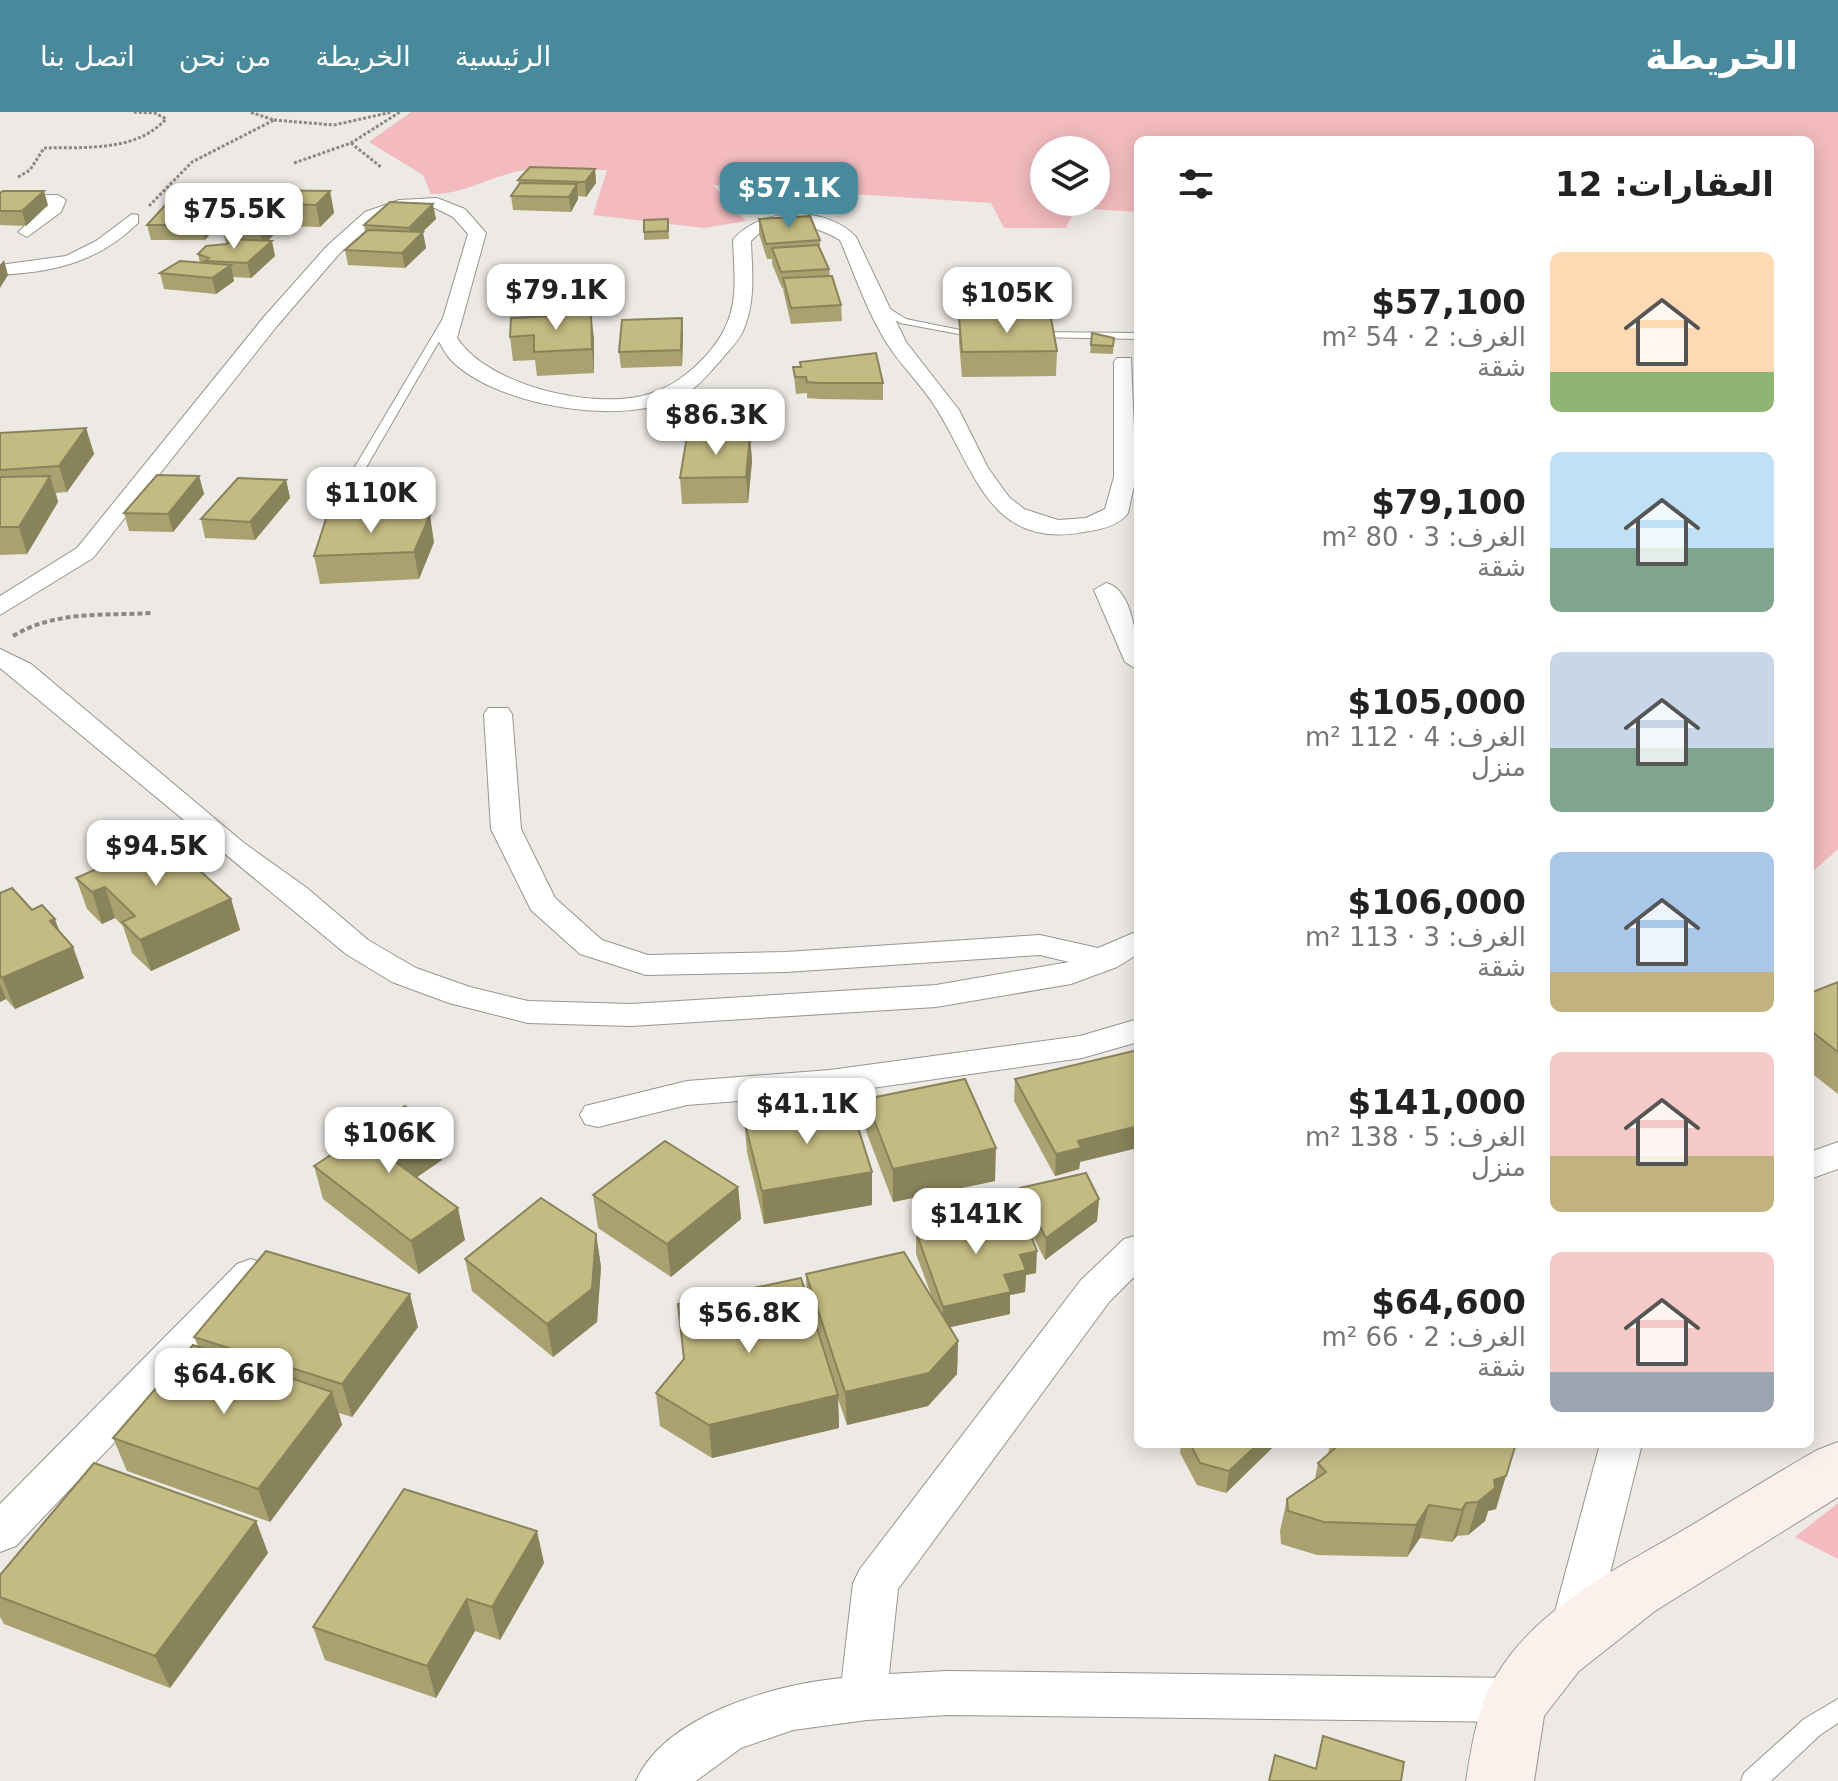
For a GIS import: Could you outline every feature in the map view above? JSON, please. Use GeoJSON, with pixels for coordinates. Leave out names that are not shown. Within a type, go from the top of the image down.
{"type":"FeatureCollection","features":[{"type":"Feature","properties":{"kind":"street"},"geometry":{"type":"LineString","coordinates":[[0,201],[58,200],[55,208],[27,232]]}},
{"type":"Feature","properties":{"kind":"street"},"geometry":{"type":"LineString","coordinates":[[0,607],[85,553],[270,322],[333,250],[371,216],[399,205],[430,203],[448,206],[467,220],[477,233],[452,311],[447,338],[450,347],[483,373],[533,395],[613,406],[641,404],[668,396],[696,376],[725,345],[744,300],[742,240],[757,226],[794,221],[834,228],[847,237],[898,345],[949,412],[971,461],[996,499],[1021,518],[1041,526],[1083,527],[1102,522],[1116,513],[1125,477],[1131,362]]}},
{"type":"Feature","properties":{"kind":"street"},"geometry":{"type":"LineString","coordinates":[[0,270],[75,261],[106,245],[132,219]]}},
{"type":"Feature","properties":{"kind":"street"},"geometry":{"type":"LineString","coordinates":[[0,589],[51,577]]}},
{"type":"Feature","properties":{"kind":"street"},"geometry":{"type":"LineString","coordinates":[[1106,590],[1134,653]]}},
{"type":"Feature","properties":{"kind":"street"},"geometry":{"type":"LineString","coordinates":[[2,652],[210,831],[296,895],[357,947],[404,975],[461,995],[528,1012],[585,1015],[757,1009],[936,996],[1071,974],[1106,960],[1134,943]]}},
{"type":"Feature","properties":{"kind":"street"},"geometry":{"type":"LineString","coordinates":[[498,714],[506,829],[542,903],[591,947],[646,965],[786,962],[1040,945],[1106,960]]}},
{"type":"Feature","properties":{"kind":"street"},"geometry":{"type":"LineString","coordinates":[[598,1115],[687,1093],[830,1082],[1082,1047],[1134,1031]]}},
{"type":"Feature","properties":{"kind":"street"},"geometry":{"type":"LineString","coordinates":[[1814,1164],[1838,1155]]}},
{"type":"Feature","properties":{"kind":"street"},"geometry":{"type":"LineString","coordinates":[[863,1698],[876,1583],[1095,1291],[1134,1253]]}},
{"type":"Feature","properties":{"kind":"street"},"geometry":{"type":"LineString","coordinates":[[0,1533],[253,1271]]}},
{"type":"Feature","properties":{"kind":"street"},"geometry":{"type":"LineString","coordinates":[[1570,1641],[1620,1448]]}},
{"type":"Feature","properties":{"kind":"street"},"geometry":{"type":"LineString","coordinates":[[1500,1781],[1508,1731],[1518,1700],[1548,1660],[1589,1624],[1657,1577],[1838,1467]]}},
{"type":"Feature","properties":{"kind":"street"},"geometry":{"type":"LineString","coordinates":[[661,1781],[685,1755],[726,1728],[763,1713],[863,1698],[947,1693],[1518,1700]]}},
{"type":"Feature","properties":{"kind":"lane"},"geometry":{"type":"LineString","coordinates":[[879,306],[903,321],[933,329],[990,335]]}},
{"type":"Feature","properties":{"kind":"lane"},"geometry":{"type":"LineString","coordinates":[[343,497],[452,311]]}},
{"type":"Feature","properties":{"kind":"lane"},"geometry":{"type":"LineString","coordinates":[[1018,335],[1134,336]]}},
{"type":"Feature","properties":{"kind":"lane"},"geometry":{"type":"LineString","coordinates":[[1753,1781],[1812,1727],[1838,1710]]}},
{"type":"Feature","properties":{"kind":"path"},"geometry":{"type":"LineString","coordinates":[[10,182],[30,170],[44,148],[105,145],[145,138],[161,128],[166,119],[156,113],[132,112]]}},
{"type":"Feature","properties":{"kind":"path"},"geometry":{"type":"LineString","coordinates":[[250,112],[274,120],[334,125],[392,112]]}},
{"type":"Feature","properties":{"kind":"path"},"geometry":{"type":"LineString","coordinates":[[294,163],[351,143],[400,112]]}},
{"type":"Feature","properties":{"kind":"path"},"geometry":{"type":"LineString","coordinates":[[132,219],[192,162],[274,120]]}},
{"type":"Feature","properties":{"kind":"path"},"geometry":{"type":"LineString","coordinates":[[351,143],[381,167]]}},
{"type":"Feature","properties":{"kind":"path"},"geometry":{"type":"LineString","coordinates":[[2,652],[23,629],[55,617],[152,613]]}},
{"type":"Feature","properties":{"kind":"shaded area"},"geometry":{"type":"Polygon","coordinates":[[[411,112],[1838,112],[1838,849],[1814,870],[1814,136],[1134,136],[1134,212],[1110,210],[1110,136],[1030,136],[1030,216],[1072,216],[1066,228],[1004,228],[991,203],[713,185],[746,221],[704,228],[593,215],[607,170],[526,170],[456,191],[431,194],[423,175],[369,142],[411,112]]]}},
{"type":"Feature","properties":{"kind":"shaded area"},"geometry":{"type":"Polygon","coordinates":[[[1838,1503],[1838,1559],[1795,1537],[1838,1503]]]}},
{"type":"Feature","properties":{"kind":"building"},"geometry":{"type":"Polygon","coordinates":[[[530,167],[595,169],[585,182],[518,180],[530,167]]]}},
{"type":"Feature","properties":{"kind":"building"},"geometry":{"type":"Polygon","coordinates":[[[520,183],[577,184],[569,197],[511,196],[520,183]]]}},
{"type":"Feature","properties":{"kind":"building"},"geometry":{"type":"Polygon","coordinates":[[[256,190],[330,191],[316,205],[277,204],[258,223],[221,222],[256,190]]]}},
{"type":"Feature","properties":{"kind":"building"},"geometry":{"type":"Polygon","coordinates":[[[44,191],[22,211],[0,211],[0,193],[44,191]]]}},
{"type":"Feature","properties":{"kind":"building"},"geometry":{"type":"Polygon","coordinates":[[[169,201],[222,201],[202,225],[147,225],[169,201]]]}},
{"type":"Feature","properties":{"kind":"building"},"geometry":{"type":"Polygon","coordinates":[[[390,202],[433,204],[409,228],[364,225],[390,202]]]}},
{"type":"Feature","properties":{"kind":"building"},"geometry":{"type":"Polygon","coordinates":[[[810,216],[820,240],[766,244],[759,219],[810,216]]]}},
{"type":"Feature","properties":{"kind":"building"},"geometry":{"type":"Polygon","coordinates":[[[668,219],[668,231],[644,232],[644,220],[668,219]]]}},
{"type":"Feature","properties":{"kind":"building"},"geometry":{"type":"Polygon","coordinates":[[[368,230],[423,232],[402,253],[345,250],[368,230]]]}},
{"type":"Feature","properties":{"kind":"building"},"geometry":{"type":"Polygon","coordinates":[[[232,239],[272,241],[247,263],[205,261],[209,258],[198,254],[206,246],[227,244],[232,239]]]}},
{"type":"Feature","properties":{"kind":"building"},"geometry":{"type":"Polygon","coordinates":[[[818,245],[829,269],[781,272],[772,248],[818,245]]]}},
{"type":"Feature","properties":{"kind":"building"},"geometry":{"type":"Polygon","coordinates":[[[180,261],[231,265],[212,278],[160,273],[180,261]]]}},
{"type":"Feature","properties":{"kind":"building"},"geometry":{"type":"Polygon","coordinates":[[[832,276],[841,305],[791,308],[783,278],[832,276]]]}},
{"type":"Feature","properties":{"kind":"building"},"geometry":{"type":"Polygon","coordinates":[[[591,314],[592,349],[534,352],[534,335],[510,337],[511,318],[591,314]]]}},
{"type":"Feature","properties":{"kind":"building"},"geometry":{"type":"Polygon","coordinates":[[[682,318],[681,350],[619,352],[622,320],[682,318]]]}},
{"type":"Feature","properties":{"kind":"building"},"geometry":{"type":"Polygon","coordinates":[[[959,318],[1051,318],[1057,351],[962,352],[959,318]]]}},
{"type":"Feature","properties":{"kind":"building"},"geometry":{"type":"Polygon","coordinates":[[[1092,333],[1114,338],[1113,346],[1091,345],[1092,333]]]}},
{"type":"Feature","properties":{"kind":"building"},"geometry":{"type":"Polygon","coordinates":[[[876,353],[883,383],[820,383],[807,382],[806,377],[795,377],[793,367],[801,367],[800,362],[876,353]]]}},
{"type":"Feature","properties":{"kind":"building"},"geometry":{"type":"Polygon","coordinates":[[[86,428],[59,466],[0,470],[0,433],[86,428]]]}},
{"type":"Feature","properties":{"kind":"building"},"geometry":{"type":"Polygon","coordinates":[[[750,435],[746,477],[680,478],[687,436],[750,435]]]}},
{"type":"Feature","properties":{"kind":"building"},"geometry":{"type":"Polygon","coordinates":[[[157,475],[199,476],[168,514],[124,513],[157,475]]]}},
{"type":"Feature","properties":{"kind":"building"},"geometry":{"type":"Polygon","coordinates":[[[50,476],[19,527],[0,527],[0,477],[50,476]]]}},
{"type":"Feature","properties":{"kind":"building"},"geometry":{"type":"Polygon","coordinates":[[[238,478],[286,480],[250,522],[201,519],[238,478]]]}},
{"type":"Feature","properties":{"kind":"building"},"geometry":{"type":"Polygon","coordinates":[[[430,515],[414,552],[314,556],[327,516],[430,515]]]}},
{"type":"Feature","properties":{"kind":"building"},"geometry":{"type":"Polygon","coordinates":[[[165,839],[231,899],[140,940],[122,922],[135,916],[105,887],[92,892],[76,878],[165,839]]]}},
{"type":"Feature","properties":{"kind":"building"},"geometry":{"type":"Polygon","coordinates":[[[12,888],[32,910],[42,905],[55,919],[50,921],[73,947],[2,978],[0,893],[12,888]]]}},
{"type":"Feature","properties":{"kind":"building"},"geometry":{"type":"Polygon","coordinates":[[[1838,982],[1838,1052],[1814,1033],[1814,991],[1838,982]]]}},
{"type":"Feature","properties":{"kind":"building"},"geometry":{"type":"Polygon","coordinates":[[[1134,1051],[1134,1127],[1078,1141],[1081,1148],[1056,1154],[1015,1079],[1134,1051]]]}},
{"type":"Feature","properties":{"kind":"building"},"geometry":{"type":"Polygon","coordinates":[[[965,1079],[996,1148],[893,1169],[866,1099],[965,1079]]]}},
{"type":"Feature","properties":{"kind":"building"},"geometry":{"type":"Polygon","coordinates":[[[850,1102],[872,1172],[762,1191],[744,1120],[850,1102]]]}},
{"type":"Feature","properties":{"kind":"building"},"geometry":{"type":"Polygon","coordinates":[[[405,1106],[435,1128],[390,1158],[458,1208],[411,1241],[314,1166],[405,1106]]]}},
{"type":"Feature","properties":{"kind":"building"},"geometry":{"type":"Polygon","coordinates":[[[665,1141],[738,1187],[667,1244],[593,1195],[665,1141]]]}},
{"type":"Feature","properties":{"kind":"building"},"geometry":{"type":"Polygon","coordinates":[[[1086,1173],[1099,1199],[1046,1238],[1020,1188],[1086,1173]]]}},
{"type":"Feature","properties":{"kind":"building"},"geometry":{"type":"Polygon","coordinates":[[[541,1198],[596,1234],[592,1289],[547,1324],[465,1259],[541,1198]]]}},
{"type":"Feature","properties":{"kind":"building"},"geometry":{"type":"Polygon","coordinates":[[[1021,1211],[1037,1251],[1020,1255],[1026,1270],[1004,1275],[1011,1292],[943,1307],[916,1232],[1021,1211]]]}},
{"type":"Feature","properties":{"kind":"building"},"geometry":{"type":"Polygon","coordinates":[[[266,1251],[410,1294],[342,1384],[194,1337],[266,1251]]]}},
{"type":"Feature","properties":{"kind":"building"},"geometry":{"type":"Polygon","coordinates":[[[904,1252],[958,1341],[929,1373],[845,1392],[806,1274],[904,1252]]]}},
{"type":"Feature","properties":{"kind":"building"},"geometry":{"type":"Polygon","coordinates":[[[801,1278],[838,1395],[709,1425],[656,1393],[684,1359],[678,1304],[801,1278]]]}},
{"type":"Feature","properties":{"kind":"building"},"geometry":{"type":"Polygon","coordinates":[[[193,1345],[332,1392],[258,1489],[113,1438],[193,1345]]]}},
{"type":"Feature","properties":{"kind":"building"},"geometry":{"type":"Polygon","coordinates":[[[1192,1448],[1254,1448],[1229,1471],[1200,1463],[1192,1448]]]}},
{"type":"Feature","properties":{"kind":"building"},"geometry":{"type":"Polygon","coordinates":[[[1335,1448],[1515,1448],[1506,1476],[1494,1480],[1495,1488],[1478,1502],[1466,1503],[1462,1510],[1429,1505],[1416,1525],[1324,1522],[1288,1511],[1287,1499],[1326,1472],[1318,1463],[1335,1448]]]}},
{"type":"Feature","properties":{"kind":"building"},"geometry":{"type":"Polygon","coordinates":[[[94,1463],[256,1521],[155,1656],[0,1597],[0,1575],[94,1463]]]}},
{"type":"Feature","properties":{"kind":"building"},"geometry":{"type":"Polygon","coordinates":[[[404,1489],[537,1531],[492,1607],[467,1599],[427,1666],[313,1627],[404,1489]]]}},
{"type":"Feature","properties":{"kind":"building"},"geometry":{"type":"Polygon","coordinates":[[[1323,1736],[1404,1762],[1401,1781],[1269,1781],[1275,1755],[1316,1769],[1323,1736]]]}}]}
